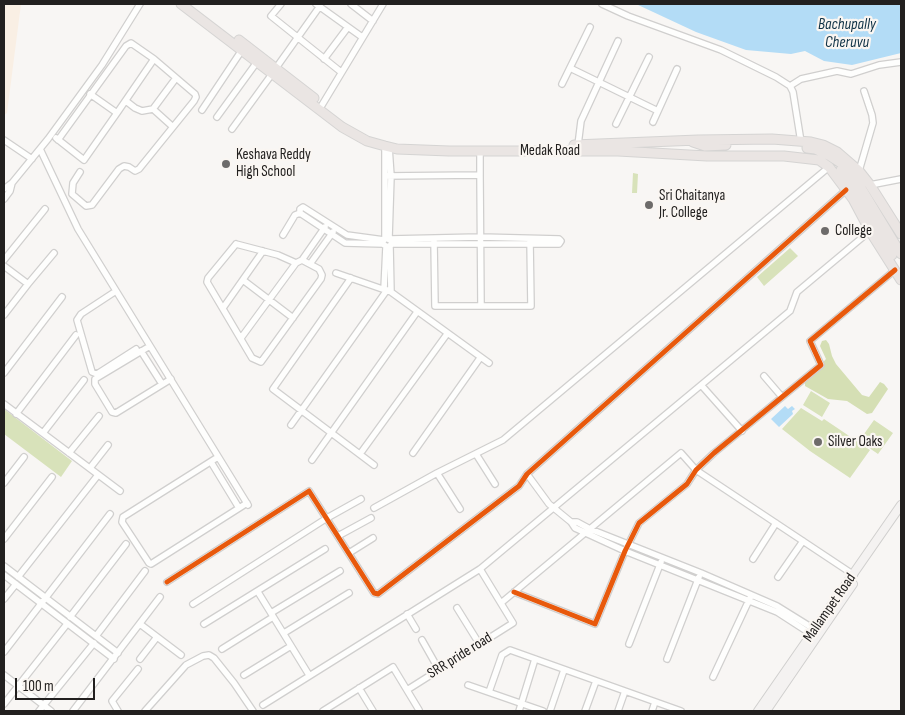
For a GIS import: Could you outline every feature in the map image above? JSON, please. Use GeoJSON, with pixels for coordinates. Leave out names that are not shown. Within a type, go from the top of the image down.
{"type":"FeatureCollection","features":[{"type":"Feature","properties":{"kind":"main road","name":"Medak Road"},"geometry":{"type":"LineString","coordinates":[[182,4],[257,62],[274,71],[358,130],[369,135],[398,143],[449,146],[578,145],[688,140],[772,139],[824,145],[850,161],[870,185],[901,234]]}},
{"type":"Feature","properties":{"kind":"main road","name":"Medak Road"},"geometry":{"type":"LineString","coordinates":[[191,4],[342,127],[355,135],[387,147],[412,150],[618,151],[707,156],[801,157],[819,160],[829,167]]}},
{"type":"Feature","properties":{"kind":"main road"},"geometry":{"type":"LineString","coordinates":[[688,140],[705,146],[760,144],[800,147],[814,149],[830,156],[844,165],[858,182],[901,254]]}},
{"type":"Feature","properties":{"kind":"main road"},"geometry":{"type":"LineString","coordinates":[[707,156],[722,151],[802,152],[815,154],[830,162],[841,170],[857,192],[898,270],[901,280]]}},
{"type":"Feature","properties":{"kind":"main road"},"geometry":{"type":"LineString","coordinates":[[829,167],[853,199],[870,231],[898,270]]}},
{"type":"Feature","properties":{"kind":"main road","name":"Mallampet Road"},"geometry":{"type":"LineString","coordinates":[[758,711],[901,505]]}},
{"type":"Feature","properties":{"kind":"main road","name":"Mallampet Road"},"geometry":{"type":"LineString","coordinates":[[766,711],[901,514]]}},
{"type":"Feature","properties":{"kind":"street"},"geometry":{"type":"LineString","coordinates":[[4,189],[12,183],[32,159],[84,90],[140,4]]}},
{"type":"Feature","properties":{"kind":"street"},"geometry":{"type":"LineString","coordinates":[[282,4],[271,16],[341,72]]}},
{"type":"Feature","properties":{"kind":"street"},"geometry":{"type":"LineString","coordinates":[[351,4],[373,21]]}},
{"type":"Feature","properties":{"kind":"street"},"geometry":{"type":"LineString","coordinates":[[322,105],[383,4]]}},
{"type":"Feature","properties":{"kind":"street"},"geometry":{"type":"LineString","coordinates":[[602,4],[628,16],[721,50],[776,77],[790,86],[793,92],[801,142]]}},
{"type":"Feature","properties":{"kind":"street"},"geometry":{"type":"LineString","coordinates":[[232,129],[322,6],[362,37]]}},
{"type":"Feature","properties":{"kind":"street"},"geometry":{"type":"LineString","coordinates":[[324,59],[348,27]]}},
{"type":"Feature","properties":{"kind":"street"},"geometry":{"type":"LineString","coordinates":[[562,84],[590,27]]}},
{"type":"Feature","properties":{"kind":"street"},"geometry":{"type":"LineString","coordinates":[[578,145],[581,121],[618,41]]}},
{"type":"Feature","properties":{"kind":"street"},"geometry":{"type":"LineString","coordinates":[[58,140],[126,46],[131,43],[154,59],[195,94],[196,97],[139,169],[135,171],[129,166],[119,169],[92,205],[86,206],[79,202],[72,194],[73,183],[80,172]]}},
{"type":"Feature","properties":{"kind":"street"},"geometry":{"type":"LineString","coordinates":[[202,110],[242,50]]}},
{"type":"Feature","properties":{"kind":"street"},"geometry":{"type":"LineString","coordinates":[[616,124],[649,57]]}},
{"type":"Feature","properties":{"kind":"street"},"geometry":{"type":"LineString","coordinates":[[51,134],[84,160],[154,59]]}},
{"type":"Feature","properties":{"kind":"street"},"geometry":{"type":"LineString","coordinates":[[217,117],[257,62]]}},
{"type":"Feature","properties":{"kind":"street"},"geometry":{"type":"LineString","coordinates":[[790,86],[801,79],[837,71],[851,74],[879,65],[901,62]]}},
{"type":"Feature","properties":{"kind":"street"},"geometry":{"type":"LineString","coordinates":[[570,68],[658,111]]}},
{"type":"Feature","properties":{"kind":"street"},"geometry":{"type":"LineString","coordinates":[[654,122],[677,69]]}},
{"type":"Feature","properties":{"kind":"street"},"geometry":{"type":"LineString","coordinates":[[126,101],[142,111],[153,109],[176,78]]}},
{"type":"Feature","properties":{"kind":"street"},"geometry":{"type":"LineString","coordinates":[[84,90],[117,113]]}},
{"type":"Feature","properties":{"kind":"street"},"geometry":{"type":"LineString","coordinates":[[858,171],[873,123],[864,91]]}},
{"type":"Feature","properties":{"kind":"street"},"geometry":{"type":"LineString","coordinates":[[153,109],[172,127]]}},
{"type":"Feature","properties":{"kind":"street"},"geometry":{"type":"LineString","coordinates":[[4,140],[32,159]]}},
{"type":"Feature","properties":{"kind":"street"},"geometry":{"type":"LineString","coordinates":[[292,425],[387,290],[387,147]]}},
{"type":"Feature","properties":{"kind":"street"},"geometry":{"type":"LineString","coordinates":[[40,149],[71,216],[247,504],[151,564],[149,563],[122,522],[123,517],[218,457]]}},
{"type":"Feature","properties":{"kind":"street"},"geometry":{"type":"LineString","coordinates":[[480,151],[482,306]]}},
{"type":"Feature","properties":{"kind":"street"},"geometry":{"type":"LineString","coordinates":[[374,508],[437,473],[503,440],[829,167]]}},
{"type":"Feature","properties":{"kind":"street"},"geometry":{"type":"LineString","coordinates":[[388,176],[480,176]]}},
{"type":"Feature","properties":{"kind":"street"},"geometry":{"type":"LineString","coordinates":[[870,185],[901,179]]}},
{"type":"Feature","properties":{"kind":"street"},"geometry":{"type":"LineString","coordinates":[[4,199],[10,191],[12,183]]}},
{"type":"Feature","properties":{"kind":"street"},"geometry":{"type":"LineString","coordinates":[[167,582],[309,491],[374,593],[378,594],[520,486],[527,474],[846,190]]}},
{"type":"Feature","properties":{"kind":"street"},"geometry":{"type":"LineString","coordinates":[[283,235],[303,206],[326,226],[347,236],[387,242],[480,240],[530,241],[531,306],[435,306],[434,241]]}},
{"type":"Feature","properties":{"kind":"street"},"geometry":{"type":"LineString","coordinates":[[4,260],[45,209]]}},
{"type":"Feature","properties":{"kind":"street"},"geometry":{"type":"LineString","coordinates":[[240,338],[326,226]]}},
{"type":"Feature","properties":{"kind":"street"},"geometry":{"type":"LineString","coordinates":[[310,264],[334,231]]}},
{"type":"Feature","properties":{"kind":"street"},"geometry":{"type":"LineString","coordinates":[[263,705],[480,569],[552,507],[702,386],[790,311],[797,292],[870,231]]}},
{"type":"Feature","properties":{"kind":"street"},"geometry":{"type":"LineString","coordinates":[[236,244],[263,251],[310,264],[322,272],[321,279],[261,362],[252,358],[207,282],[208,278],[236,244]]}},
{"type":"Feature","properties":{"kind":"street"},"geometry":{"type":"LineString","coordinates":[[223,308],[263,251]]}},
{"type":"Feature","properties":{"kind":"street"},"geometry":{"type":"LineString","coordinates":[[4,315],[54,253]]}},
{"type":"Feature","properties":{"kind":"street"},"geometry":{"type":"LineString","coordinates":[[4,266],[28,284]]}},
{"type":"Feature","properties":{"kind":"street"},"geometry":{"type":"LineString","coordinates":[[514,592],[595,624],[638,523],[687,484],[696,470],[714,452],[821,365],[810,341],[898,270]]}},
{"type":"Feature","properties":{"kind":"street"},"geometry":{"type":"LineString","coordinates":[[336,273],[387,290],[489,363]]}},
{"type":"Feature","properties":{"kind":"street"},"geometry":{"type":"LineString","coordinates":[[350,278],[273,387],[274,391],[374,465]]}},
{"type":"Feature","properties":{"kind":"street"},"geometry":{"type":"LineString","coordinates":[[243,280],[293,318]]}},
{"type":"Feature","properties":{"kind":"street"},"geometry":{"type":"LineString","coordinates":[[116,291],[81,314],[77,320],[92,372],[97,374],[139,350],[150,346]]}},
{"type":"Feature","properties":{"kind":"street"},"geometry":{"type":"LineString","coordinates":[[4,373],[62,297]]}},
{"type":"Feature","properties":{"kind":"street"},"geometry":{"type":"LineString","coordinates":[[312,460],[418,312]]}},
{"type":"Feature","properties":{"kind":"street"},"geometry":{"type":"LineString","coordinates":[[360,454],[447,334]]}},
{"type":"Feature","properties":{"kind":"street"},"geometry":{"type":"LineString","coordinates":[[16,414],[76,335]]}},
{"type":"Feature","properties":{"kind":"street"},"geometry":{"type":"LineString","coordinates":[[139,350],[95,379],[95,384],[112,412],[116,413],[171,379]]}},
{"type":"Feature","properties":{"kind":"street"},"geometry":{"type":"LineString","coordinates":[[139,350],[162,384]]}},
{"type":"Feature","properties":{"kind":"street"},"geometry":{"type":"LineString","coordinates":[[413,453],[480,358]]}},
{"type":"Feature","properties":{"kind":"street"},"geometry":{"type":"LineString","coordinates":[[764,376],[782,397]]}},
{"type":"Feature","properties":{"kind":"street"},"geometry":{"type":"LineString","coordinates":[[43,432],[84,380]]}},
{"type":"Feature","properties":{"kind":"street"},"geometry":{"type":"LineString","coordinates":[[702,386],[742,431]]}},
{"type":"Feature","properties":{"kind":"street"},"geometry":{"type":"LineString","coordinates":[[4,404],[120,491]]}},
{"type":"Feature","properties":{"kind":"street"},"geometry":{"type":"LineString","coordinates":[[69,453],[99,416]]}},
{"type":"Feature","properties":{"kind":"street"},"geometry":{"type":"LineString","coordinates":[[90,468],[108,445]]}},
{"type":"Feature","properties":{"kind":"street"},"geometry":{"type":"LineString","coordinates":[[480,569],[501,603],[680,453],[696,470],[854,575]]}},
{"type":"Feature","properties":{"kind":"street"},"geometry":{"type":"LineString","coordinates":[[476,454],[496,484]]}},
{"type":"Feature","properties":{"kind":"street"},"geometry":{"type":"LineString","coordinates":[[4,483],[24,457]]}},
{"type":"Feature","properties":{"kind":"street"},"geometry":{"type":"LineString","coordinates":[[210,462],[239,508]]}},
{"type":"Feature","properties":{"kind":"street"},"geometry":{"type":"LineString","coordinates":[[437,473],[460,509]]}},
{"type":"Feature","properties":{"kind":"street"},"geometry":{"type":"LineString","coordinates":[[527,474],[552,507],[571,522],[575,528],[628,544],[701,573],[813,632]]}},
{"type":"Feature","properties":{"kind":"street"},"geometry":{"type":"LineString","coordinates":[[18,577],[98,475]]}},
{"type":"Feature","properties":{"kind":"street"},"geometry":{"type":"LineString","coordinates":[[4,539],[52,477]]}},
{"type":"Feature","properties":{"kind":"street"},"geometry":{"type":"LineString","coordinates":[[193,604],[327,518],[361,499]]}},
{"type":"Feature","properties":{"kind":"street"},"geometry":{"type":"LineString","coordinates":[[4,652],[110,514]]}},
{"type":"Feature","properties":{"kind":"street"},"geometry":{"type":"LineString","coordinates":[[338,536],[371,518]]}},
{"type":"Feature","properties":{"kind":"street"},"geometry":{"type":"LineString","coordinates":[[753,559],[776,523]]}},
{"type":"Feature","properties":{"kind":"street"},"geometry":{"type":"LineString","coordinates":[[588,531],[625,551],[749,598]]}},
{"type":"Feature","properties":{"kind":"street"},"geometry":{"type":"LineString","coordinates":[[349,553],[373,538]]}},
{"type":"Feature","properties":{"kind":"street"},"geometry":{"type":"LineString","coordinates":[[778,577],[803,541]]}},
{"type":"Feature","properties":{"kind":"street"},"geometry":{"type":"LineString","coordinates":[[70,617],[126,544]]}},
{"type":"Feature","properties":{"kind":"street"},"geometry":{"type":"LineString","coordinates":[[204,624],[325,549]]}},
{"type":"Feature","properties":{"kind":"street"},"geometry":{"type":"LineString","coordinates":[[629,644],[663,558]]}},
{"type":"Feature","properties":{"kind":"street"},"geometry":{"type":"LineString","coordinates":[[4,566],[118,653]]}},
{"type":"Feature","properties":{"kind":"street"},"geometry":{"type":"LineString","coordinates":[[96,636],[145,571]]}},
{"type":"Feature","properties":{"kind":"street"},"geometry":{"type":"LineString","coordinates":[[222,649],[340,571]]}},
{"type":"Feature","properties":{"kind":"street"},"geometry":{"type":"LineString","coordinates":[[667,659],[701,573]]}},
{"type":"Feature","properties":{"kind":"street"},"geometry":{"type":"LineString","coordinates":[[4,575],[114,659]]}},
{"type":"Feature","properties":{"kind":"street"},"geometry":{"type":"LineString","coordinates":[[4,599],[16,584]]}},
{"type":"Feature","properties":{"kind":"street"},"geometry":{"type":"LineString","coordinates":[[258,592],[310,675]]}},
{"type":"Feature","properties":{"kind":"street"},"geometry":{"type":"LineString","coordinates":[[284,633],[349,593]]}},
{"type":"Feature","properties":{"kind":"street"},"geometry":{"type":"LineString","coordinates":[[73,711],[160,597]]}},
{"type":"Feature","properties":{"kind":"street"},"geometry":{"type":"LineString","coordinates":[[713,677],[749,598]]}},
{"type":"Feature","properties":{"kind":"street","name":"SRR pride road"},"geometry":{"type":"LineString","coordinates":[[407,690],[513,623],[501,603]]}},
{"type":"Feature","properties":{"kind":"street"},"geometry":{"type":"LineString","coordinates":[[457,608],[480,645]]}},
{"type":"Feature","properties":{"kind":"street"},"geometry":{"type":"LineString","coordinates":[[407,614],[416,628]]}},
{"type":"Feature","properties":{"kind":"street"},"geometry":{"type":"LineString","coordinates":[[4,704],[67,624]]}},
{"type":"Feature","properties":{"kind":"street"},"geometry":{"type":"LineString","coordinates":[[140,624],[181,655]]}},
{"type":"Feature","properties":{"kind":"street"},"geometry":{"type":"LineString","coordinates":[[140,659],[157,637]]}},
{"type":"Feature","properties":{"kind":"street"},"geometry":{"type":"LineString","coordinates":[[422,640],[439,670]]}},
{"type":"Feature","properties":{"kind":"street"},"geometry":{"type":"LineString","coordinates":[[39,711],[94,643]]}},
{"type":"Feature","properties":{"kind":"street"},"geometry":{"type":"LineString","coordinates":[[244,675],[291,646]]}},
{"type":"Feature","properties":{"kind":"street"},"geometry":{"type":"LineString","coordinates":[[490,692],[502,655],[510,650],[681,711]]}},
{"type":"Feature","properties":{"kind":"street"},"geometry":{"type":"LineString","coordinates":[[144,711],[186,665],[209,655],[214,658],[254,711]]}},
{"type":"Feature","properties":{"kind":"street"},"geometry":{"type":"LineString","coordinates":[[519,711],[535,659]]}},
{"type":"Feature","properties":{"kind":"street"},"geometry":{"type":"LineString","coordinates":[[326,710],[393,668],[419,710]]}},
{"type":"Feature","properties":{"kind":"street"},"geometry":{"type":"LineString","coordinates":[[118,711],[112,701],[138,669]]}},
{"type":"Feature","properties":{"kind":"street"},"geometry":{"type":"LineString","coordinates":[[550,711],[564,670]]}},
{"type":"Feature","properties":{"kind":"street"},"geometry":{"type":"LineString","coordinates":[[4,675],[51,711]]}},
{"type":"Feature","properties":{"kind":"street"},"geometry":{"type":"LineString","coordinates":[[585,711],[596,681]]}},
{"type":"Feature","properties":{"kind":"street"},"geometry":{"type":"LineString","coordinates":[[468,685],[542,711]]}},
{"type":"Feature","properties":{"kind":"street"},"geometry":{"type":"LineString","coordinates":[[359,688],[373,711]]}},
{"type":"Feature","properties":{"kind":"street"},"geometry":{"type":"LineString","coordinates":[[618,711],[624,691]]}},
{"type":"Feature","properties":{"kind":"street"},"geometry":{"type":"LineString","coordinates":[[652,711],[656,702]]}},
{"type":"Feature","properties":{"kind":"shaded area"},"geometry":{"type":"Polygon","coordinates":[[[4,4],[21,4],[7,113],[4,115],[4,4]]]}},
{"type":"Feature","properties":{"kind":"green space"},"geometry":{"type":"Polygon","coordinates":[[[633,173],[638,174],[637,193],[632,193],[633,173]]]}},
{"type":"Feature","properties":{"kind":"green space"},"geometry":{"type":"Polygon","coordinates":[[[790,248],[798,256],[764,286],[757,277],[790,248]]]}},
{"type":"Feature","properties":{"kind":"green space"},"geometry":{"type":"Polygon","coordinates":[[[826,340],[836,364],[862,395],[869,397],[880,382],[888,389],[872,413],[867,414],[847,401],[828,399],[805,386],[805,381],[826,359],[820,346],[822,341],[826,340]]]}},
{"type":"Feature","properties":{"kind":"green space"},"geometry":{"type":"Polygon","coordinates":[[[811,391],[830,403],[822,417],[803,405],[811,391]]]}},
{"type":"Feature","properties":{"kind":"green space"},"geometry":{"type":"Polygon","coordinates":[[[801,408],[822,421],[824,419],[870,450],[850,478],[782,429],[801,408]]]}},
{"type":"Feature","properties":{"kind":"green space"},"geometry":{"type":"Polygon","coordinates":[[[4,409],[72,461],[61,477],[4,434],[4,409]]]}},
{"type":"Feature","properties":{"kind":"green space"},"geometry":{"type":"Polygon","coordinates":[[[874,420],[893,433],[878,454],[859,441],[874,420]]]}},
{"type":"Feature","properties":{"kind":"water","name":"Bachupally Cheruvu"},"geometry":{"type":"Polygon","coordinates":[[[636,4],[901,4],[901,53],[852,65],[824,61],[805,51],[791,54],[746,50],[696,32],[636,4]]]}},
{"type":"Feature","properties":{"kind":"water"},"geometry":{"type":"Polygon","coordinates":[[[785,406],[788,409],[792,406],[795,409],[792,411],[793,414],[779,427],[771,419],[785,406]]]}},
{"type":"Feature","properties":{"kind":"cycle path"},"geometry":{"type":"LineString","coordinates":[[167,582],[309,491],[374,593],[378,594],[519,486],[527,474],[846,190]]}},
{"type":"Feature","properties":{"kind":"cycle path"},"geometry":{"type":"LineString","coordinates":[[514,592],[595,624],[625,551],[639,523],[687,484],[696,470],[714,453],[821,365],[810,341],[895,270]]}},
{"type":"Feature","properties":{"kind":"place","name":"Keshava Reddy High School"},"geometry":{"type":"Point","coordinates":[226,164]}},
{"type":"Feature","properties":{"kind":"place","name":"Sri Chaitanya Jr. College"},"geometry":{"type":"Point","coordinates":[649,205]}},
{"type":"Feature","properties":{"kind":"place","name":"College"},"geometry":{"type":"Point","coordinates":[825,231]}},
{"type":"Feature","properties":{"kind":"place","name":"Silver Oaks"},"geometry":{"type":"Point","coordinates":[818,442]}}]}
